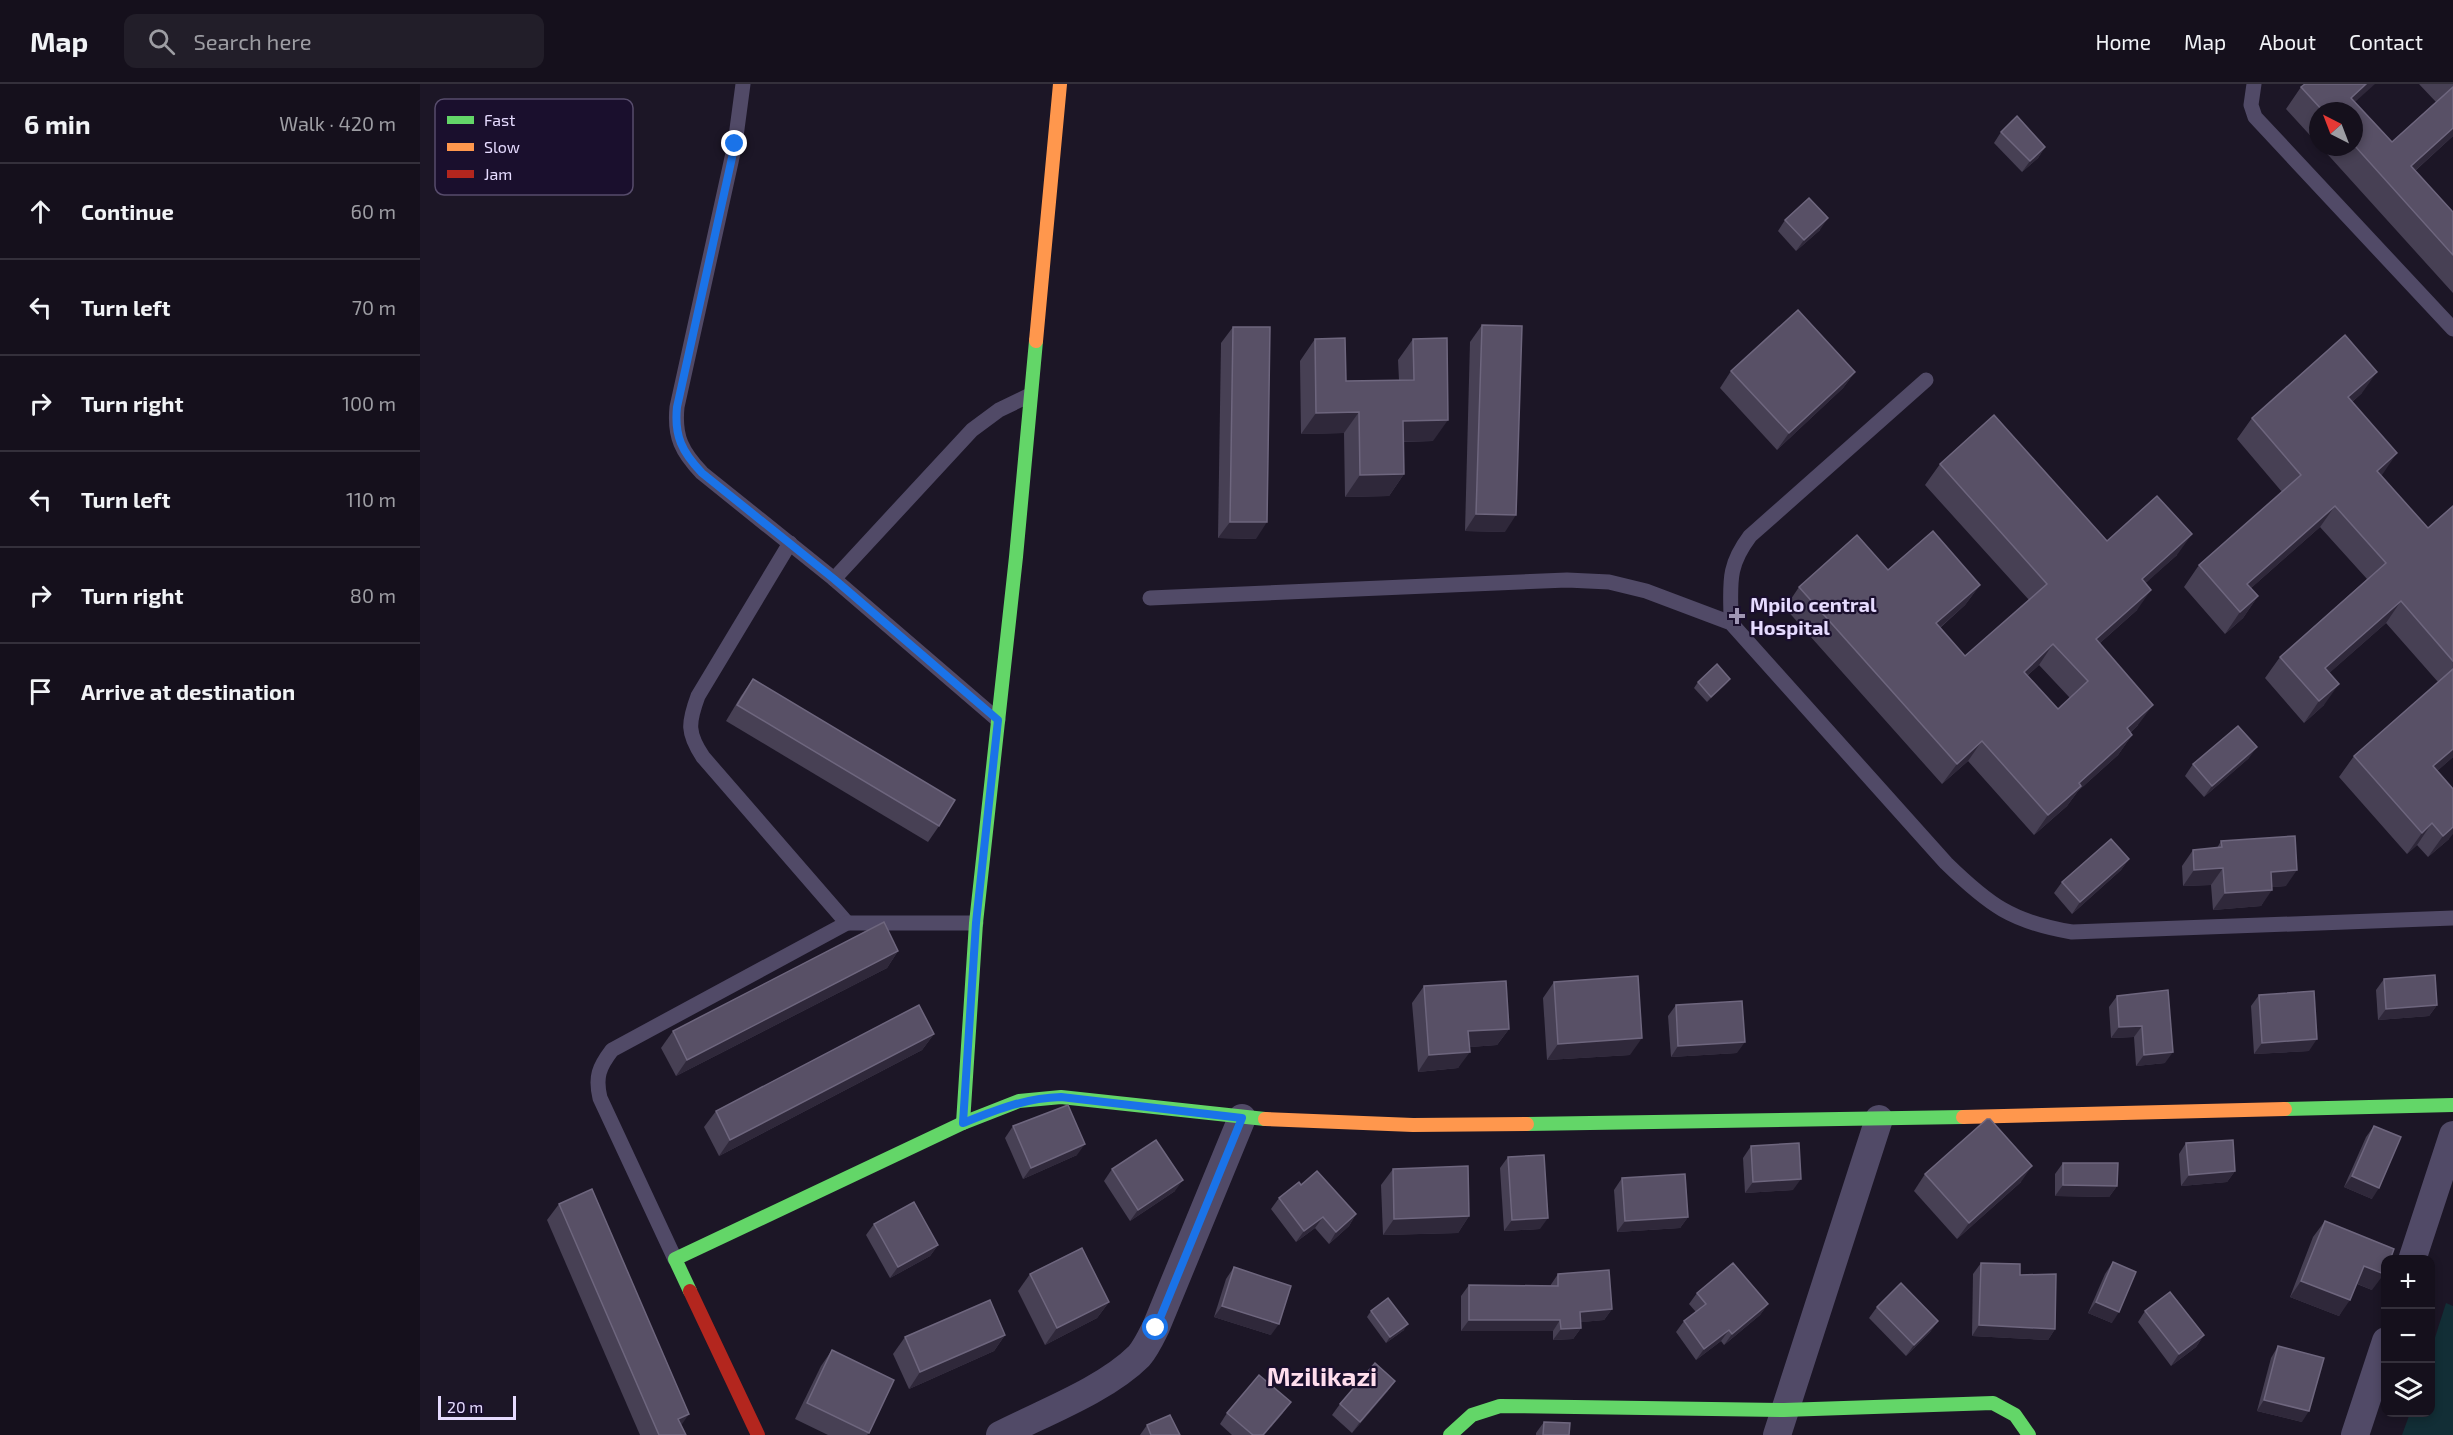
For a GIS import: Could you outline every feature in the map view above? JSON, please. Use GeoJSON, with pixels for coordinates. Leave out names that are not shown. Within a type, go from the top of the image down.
{"type":"FeatureCollection","features":[{"type":"Feature","properties":{"kind":"street"},"geometry":{"type":"LineString","coordinates":[[963,1123],[976,923],[1060,84]]}},
{"type":"Feature","properties":{"kind":"street"},"geometry":{"type":"LineString","coordinates":[[758,1435],[675,1259],[963,1123],[1019,1101],[1061,1097],[1242,1118],[1413,1125],[1880,1119],[2453,1106]]}},
{"type":"Feature","properties":{"kind":"street"},"geometry":{"type":"LineString","coordinates":[[1000,1435],[1092,1388],[1121,1371],[1141,1354],[1156,1328],[1242,1118]]}},
{"type":"Feature","properties":{"kind":"street"},"geometry":{"type":"LineString","coordinates":[[1781,1422],[1880,1119]]}},
{"type":"Feature","properties":{"kind":"street"},"geometry":{"type":"LineString","coordinates":[[2414,1255],[2453,1135]]}},
{"type":"Feature","properties":{"kind":"street"},"geometry":{"type":"LineString","coordinates":[[2355,1435],[2381,1354]]}},
{"type":"Feature","properties":{"kind":"street"},"geometry":{"type":"LineString","coordinates":[[1450,1435],[1457,1424],[1474,1412],[1500,1406],[1781,1422],[1992,1403],[2008,1407],[2021,1419],[2029,1435]]}},
{"type":"Feature","properties":{"kind":"lane"},"geometry":{"type":"LineString","coordinates":[[743,84],[735,144],[677,407],[675,426],[678,441],[687,458],[702,473],[834,579],[998,720]]}},
{"type":"Feature","properties":{"kind":"lane"},"geometry":{"type":"LineString","coordinates":[[2254,84],[2251,105],[2254,117],[2453,329]]}},
{"type":"Feature","properties":{"kind":"lane"},"geometry":{"type":"LineString","coordinates":[[1731,623],[1731,572],[1736,554],[1750,536],[1926,380]]}},
{"type":"Feature","properties":{"kind":"lane"},"geometry":{"type":"LineString","coordinates":[[834,579],[972,430],[999,410],[1030,395]]}},
{"type":"Feature","properties":{"kind":"lane"},"geometry":{"type":"LineString","coordinates":[[790,543],[698,696],[690,717],[691,738],[703,758],[847,923]]}},
{"type":"Feature","properties":{"kind":"lane"},"geometry":{"type":"LineString","coordinates":[[1150,598],[1567,580],[1609,582],[1646,591],[1731,623],[1946,863],[1979,895],[2010,915],[2038,926],[2072,932],[2453,918]]}},
{"type":"Feature","properties":{"kind":"lane"},"geometry":{"type":"LineString","coordinates":[[675,1259],[600,1098],[596,1081],[600,1066],[612,1050],[847,923],[976,923]]}},
{"type":"Feature","properties":{"kind":"shaded area"},"geometry":{"type":"Polygon","coordinates":[[[2446,1303],[2453,1306],[2453,1435],[2402,1435],[2409,1417],[2435,1417],[2435,1337],[2446,1303]]]}},
{"type":"Feature","properties":{"kind":"building"},"geometry":{"type":"Polygon","coordinates":[[[2305,84],[2366,84],[2351,98],[2355,102],[2315,102],[2301,87],[2305,84]]]}},
{"type":"Feature","properties":{"kind":"building"},"geometry":{"type":"Polygon","coordinates":[[[2453,87],[2453,128],[2411,166],[2453,212],[2453,255],[2363,155],[2363,111],[2392,142],[2453,87]]]}},
{"type":"Feature","properties":{"kind":"building"},"geometry":{"type":"Polygon","coordinates":[[[2017,116],[2045,147],[2030,161],[2001,132],[2017,116]]]}},
{"type":"Feature","properties":{"kind":"building"},"geometry":{"type":"Polygon","coordinates":[[[1809,198],[1828,218],[1804,240],[1785,220],[1809,198]]]}},
{"type":"Feature","properties":{"kind":"building"},"geometry":{"type":"Polygon","coordinates":[[[1798,310],[1855,372],[1789,433],[1731,371],[1798,310]]]}},
{"type":"Feature","properties":{"kind":"building"},"geometry":{"type":"Polygon","coordinates":[[[1482,325],[1522,326],[1516,515],[1476,514],[1482,325]]]}},
{"type":"Feature","properties":{"kind":"building"},"geometry":{"type":"Polygon","coordinates":[[[1233,327],[1270,327],[1267,522],[1230,522],[1233,327]]]}},
{"type":"Feature","properties":{"kind":"building"},"geometry":{"type":"Polygon","coordinates":[[[2345,335],[2377,372],[2348,397],[2397,453],[2377,471],[2428,528],[2453,506],[2453,661],[2401,601],[2325,668],[2339,684],[2319,701],[2280,657],[2386,563],[2335,506],[2247,584],[2258,596],[2240,612],[2199,565],[2301,475],[2252,418],[2345,335]]]}},
{"type":"Feature","properties":{"kind":"building"},"geometry":{"type":"Polygon","coordinates":[[[1345,338],[1346,381],[1414,380],[1413,339],[1447,338],[1448,420],[1403,421],[1404,474],[1360,475],[1359,412],[1316,413],[1315,339],[1345,338]]]}},
{"type":"Feature","properties":{"kind":"building"},"geometry":{"type":"Polygon","coordinates":[[[1994,415],[2107,541],[2157,496],[2192,534],[2142,579],[2151,590],[2096,639],[2153,705],[2127,728],[2132,735],[2048,815],[1982,741],[1957,764],[1799,587],[1857,535],[1888,570],[1933,531],[1980,585],[1936,623],[1965,656],[2047,584],[1940,464],[1994,415]],[[2053,644],[2024,672],[2058,709],[2088,681],[2053,644]]]}},
{"type":"Feature","properties":{"kind":"building"},"geometry":{"type":"Polygon","coordinates":[[[1717,664],[1730,679],[1711,697],[1698,682],[1717,664]]]}},
{"type":"Feature","properties":{"kind":"building"},"geometry":{"type":"Polygon","coordinates":[[[2453,669],[2453,749],[2433,766],[2453,789],[2453,827],[2443,836],[2432,823],[2422,833],[2354,756],[2453,669]]]}},
{"type":"Feature","properties":{"kind":"building"},"geometry":{"type":"Polygon","coordinates":[[[753,679],[955,800],[939,826],[737,705],[753,679]]]}},
{"type":"Feature","properties":{"kind":"building"},"geometry":{"type":"Polygon","coordinates":[[[2238,726],[2257,747],[2212,786],[2193,764],[2238,726]]]}},
{"type":"Feature","properties":{"kind":"building"},"geometry":{"type":"Polygon","coordinates":[[[2295,836],[2297,870],[2271,872],[2272,890],[2225,893],[2223,868],[2194,870],[2193,850],[2222,847],[2221,841],[2295,836]]]}},
{"type":"Feature","properties":{"kind":"building"},"geometry":{"type":"Polygon","coordinates":[[[2111,839],[2129,859],[2080,902],[2062,882],[2111,839]]]}},
{"type":"Feature","properties":{"kind":"building"},"geometry":{"type":"Polygon","coordinates":[[[884,922],[898,951],[687,1060],[673,1031],[884,922]]]}},
{"type":"Feature","properties":{"kind":"building"},"geometry":{"type":"Polygon","coordinates":[[[2435,975],[2437,1005],[2386,1009],[2384,979],[2435,975]]]}},
{"type":"Feature","properties":{"kind":"building"},"geometry":{"type":"Polygon","coordinates":[[[1638,976],[1642,1038],[1558,1044],[1554,982],[1638,976]]]}},
{"type":"Feature","properties":{"kind":"building"},"geometry":{"type":"Polygon","coordinates":[[[1506,981],[1509,1029],[1468,1031],[1470,1052],[1429,1055],[1424,986],[1506,981]]]}},
{"type":"Feature","properties":{"kind":"building"},"geometry":{"type":"Polygon","coordinates":[[[2168,990],[2173,1052],[2144,1055],[2142,1026],[2119,1027],[2117,996],[2168,990]]]}},
{"type":"Feature","properties":{"kind":"building"},"geometry":{"type":"Polygon","coordinates":[[[2314,991],[2317,1039],[2262,1043],[2259,995],[2314,991]]]}},
{"type":"Feature","properties":{"kind":"building"},"geometry":{"type":"Polygon","coordinates":[[[1742,1001],[1745,1042],[1678,1046],[1676,1005],[1742,1001]]]}},
{"type":"Feature","properties":{"kind":"building"},"geometry":{"type":"Polygon","coordinates":[[[919,1005],[934,1034],[730,1140],[716,1111],[919,1005]]]}},
{"type":"Feature","properties":{"kind":"building"},"geometry":{"type":"Polygon","coordinates":[[[1068,1105],[1085,1144],[1031,1168],[1013,1126],[1068,1105]]]}},
{"type":"Feature","properties":{"kind":"building"},"geometry":{"type":"Polygon","coordinates":[[[1987,1119],[1990,1119],[2032,1166],[1969,1223],[1925,1174],[1987,1119]]]}},
{"type":"Feature","properties":{"kind":"building"},"geometry":{"type":"Polygon","coordinates":[[[2374,1126],[2401,1137],[2379,1188],[2352,1176],[2374,1126]]]}},
{"type":"Feature","properties":{"kind":"building"},"geometry":{"type":"Polygon","coordinates":[[[1156,1140],[1183,1180],[1138,1210],[1112,1169],[1156,1140]]]}},
{"type":"Feature","properties":{"kind":"building"},"geometry":{"type":"Polygon","coordinates":[[[2233,1140],[2235,1171],[2189,1175],[2186,1143],[2233,1140]]]}},
{"type":"Feature","properties":{"kind":"building"},"geometry":{"type":"Polygon","coordinates":[[[1799,1143],[1801,1179],[1753,1182],[1751,1146],[1799,1143]]]}},
{"type":"Feature","properties":{"kind":"building"},"geometry":{"type":"Polygon","coordinates":[[[1544,1155],[1548,1218],[1512,1220],[1508,1157],[1544,1155]]]}},
{"type":"Feature","properties":{"kind":"building"},"geometry":{"type":"Polygon","coordinates":[[[2063,1163],[2118,1163],[2117,1186],[2063,1185],[2063,1163]]]}},
{"type":"Feature","properties":{"kind":"building"},"geometry":{"type":"Polygon","coordinates":[[[1468,1166],[1469,1216],[1394,1219],[1393,1169],[1468,1166]]]}},
{"type":"Feature","properties":{"kind":"building"},"geometry":{"type":"Polygon","coordinates":[[[1317,1171],[1356,1214],[1336,1232],[1323,1217],[1304,1231],[1279,1198],[1299,1182],[1301,1185],[1317,1171]]]}},
{"type":"Feature","properties":{"kind":"building"},"geometry":{"type":"Polygon","coordinates":[[[1685,1174],[1688,1217],[1625,1221],[1622,1178],[1685,1174]]]}},
{"type":"Feature","properties":{"kind":"building"},"geometry":{"type":"Polygon","coordinates":[[[592,1189],[689,1414],[678,1419],[686,1435],[659,1435],[559,1204],[592,1189]]]}},
{"type":"Feature","properties":{"kind":"building"},"geometry":{"type":"Polygon","coordinates":[[[914,1202],[938,1245],[898,1267],[874,1224],[914,1202]]]}},
{"type":"Feature","properties":{"kind":"building"},"geometry":{"type":"Polygon","coordinates":[[[2325,1221],[2394,1249],[2392,1255],[2381,1255],[2381,1273],[2364,1266],[2350,1300],[2301,1281],[2325,1221]]]}},
{"type":"Feature","properties":{"kind":"building"},"geometry":{"type":"Polygon","coordinates":[[[1082,1248],[1109,1302],[1057,1328],[1030,1274],[1082,1248]]]}},
{"type":"Feature","properties":{"kind":"building"},"geometry":{"type":"Polygon","coordinates":[[[2113,1262],[2136,1272],[2119,1312],[2096,1302],[2113,1262]]]}},
{"type":"Feature","properties":{"kind":"building"},"geometry":{"type":"Polygon","coordinates":[[[1733,1263],[1768,1304],[1732,1334],[1729,1330],[1704,1349],[1684,1321],[1706,1304],[1697,1293],[1733,1263]]]}},
{"type":"Feature","properties":{"kind":"building"},"geometry":{"type":"Polygon","coordinates":[[[1981,1263],[2020,1264],[2020,1275],[2056,1274],[2055,1329],[1979,1325],[1981,1263]]]}},
{"type":"Feature","properties":{"kind":"building"},"geometry":{"type":"Polygon","coordinates":[[[1234,1267],[1291,1286],[1279,1324],[1222,1306],[1234,1267]]]}},
{"type":"Feature","properties":{"kind":"building"},"geometry":{"type":"Polygon","coordinates":[[[1609,1270],[1612,1309],[1580,1312],[1581,1328],[1561,1329],[1560,1320],[1469,1320],[1469,1285],[1558,1286],[1558,1274],[1609,1270]]]}},
{"type":"Feature","properties":{"kind":"building"},"geometry":{"type":"Polygon","coordinates":[[[1901,1283],[1938,1321],[1914,1345],[1877,1307],[1901,1283]]]}},
{"type":"Feature","properties":{"kind":"building"},"geometry":{"type":"Polygon","coordinates":[[[2170,1292],[2204,1335],[2179,1354],[2145,1311],[2170,1292]]]}},
{"type":"Feature","properties":{"kind":"building"},"geometry":{"type":"Polygon","coordinates":[[[1388,1298],[1408,1324],[1390,1337],[1371,1311],[1388,1298]]]}},
{"type":"Feature","properties":{"kind":"building"},"geometry":{"type":"Polygon","coordinates":[[[990,1300],[1005,1335],[920,1372],[905,1337],[990,1300]]]}},
{"type":"Feature","properties":{"kind":"building"},"geometry":{"type":"Polygon","coordinates":[[[2278,1346],[2324,1358],[2309,1411],[2264,1400],[2278,1346]]]}},
{"type":"Feature","properties":{"kind":"building"},"geometry":{"type":"Polygon","coordinates":[[[832,1350],[894,1380],[869,1433],[807,1403],[832,1350]]]}},
{"type":"Feature","properties":{"kind":"building"},"geometry":{"type":"Polygon","coordinates":[[[1375,1363],[1395,1381],[1360,1422],[1340,1404],[1375,1363]]]}},
{"type":"Feature","properties":{"kind":"building"},"geometry":{"type":"Polygon","coordinates":[[[1259,1375],[1291,1402],[1263,1435],[1253,1435],[1227,1413],[1259,1375]]]}},
{"type":"Feature","properties":{"kind":"building"},"geometry":{"type":"Polygon","coordinates":[[[1170,1415],[1180,1435],[1151,1435],[1147,1425],[1170,1415]]]}},
{"type":"Feature","properties":{"kind":"building"},"geometry":{"type":"Polygon","coordinates":[[[1544,1422],[1570,1423],[1569,1435],[1543,1435],[1544,1422]]]}},
{"type":"Feature","properties":{"kind":"traffic: fast"},"geometry":{"type":"LineString","coordinates":[[963,1123],[976,923],[1016,557],[1036,341]]}},
{"type":"Feature","properties":{"kind":"traffic: fast"},"geometry":{"type":"LineString","coordinates":[[690,1291],[675,1259],[963,1123],[1019,1101],[1061,1097],[1265,1119]]}},
{"type":"Feature","properties":{"kind":"traffic: fast"},"geometry":{"type":"LineString","coordinates":[[2285,1109],[2453,1105]]}},
{"type":"Feature","properties":{"kind":"traffic: fast"},"geometry":{"type":"LineString","coordinates":[[1527,1124],[1963,1117]]}},
{"type":"Feature","properties":{"kind":"traffic: fast"},"geometry":{"type":"LineString","coordinates":[[1450,1435],[1472,1415],[1500,1406],[1784,1410],[1993,1403],[2015,1415],[2029,1435]]}},
{"type":"Feature","properties":{"kind":"traffic: slow"},"geometry":{"type":"LineString","coordinates":[[1036,341],[1060,84]]}},
{"type":"Feature","properties":{"kind":"traffic: slow"},"geometry":{"type":"LineString","coordinates":[[1963,1117],[2285,1109]]}},
{"type":"Feature","properties":{"kind":"traffic: slow"},"geometry":{"type":"LineString","coordinates":[[1265,1119],[1413,1125],[1527,1124]]}},
{"type":"Feature","properties":{"kind":"traffic: jam"},"geometry":{"type":"LineString","coordinates":[[690,1291],[758,1435]]}},
{"type":"Feature","properties":{"kind":"place","name":"Mpilo central Hospital"},"geometry":{"type":"Point","coordinates":[1737,616]}},
{"type":"Feature","properties":{"kind":"district","name":"Mzilikazi"},"geometry":{"type":"Point","coordinates":[1322,1375]}},
{"type":"Feature","properties":{"kind":"route"},"geometry":{"type":"LineString","coordinates":[[735,144],[677,407],[675,426],[678,441],[687,458],[702,473],[834,579],[998,720],[976,923],[963,1123],[1019,1101],[1061,1097],[1242,1118],[1156,1328]]}}]}
